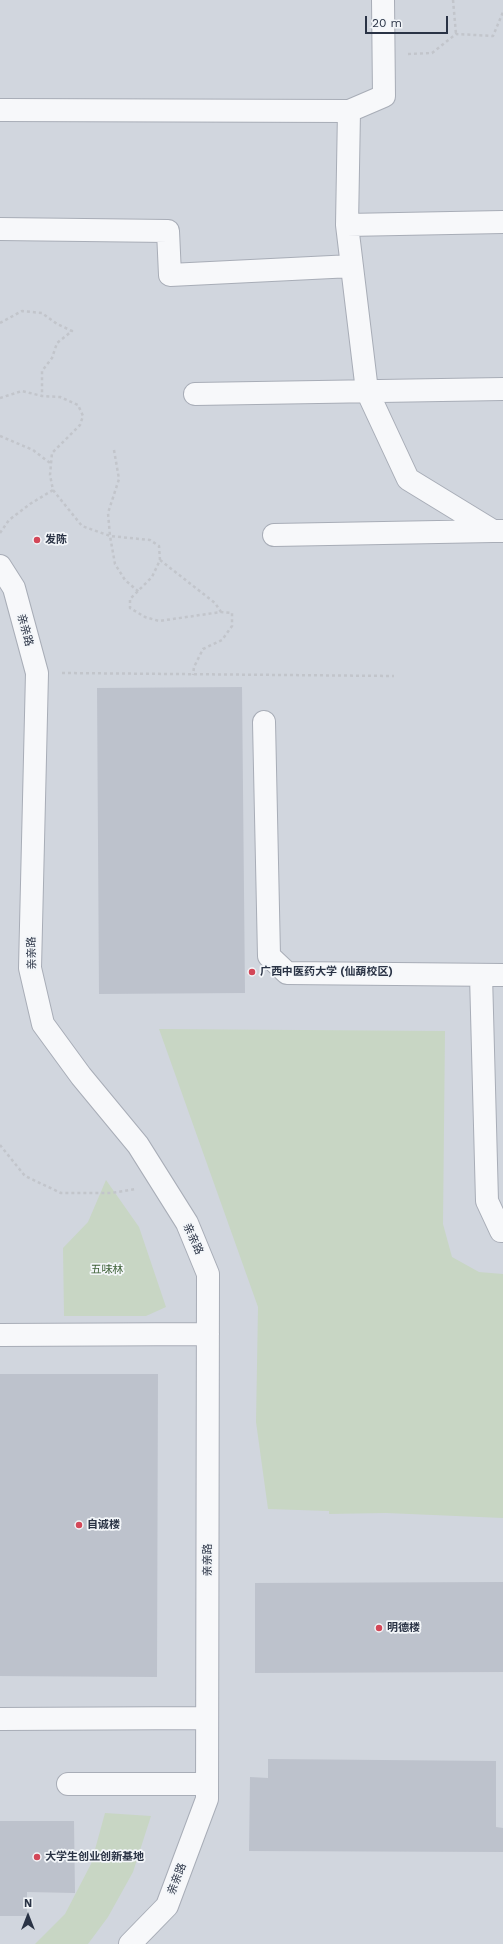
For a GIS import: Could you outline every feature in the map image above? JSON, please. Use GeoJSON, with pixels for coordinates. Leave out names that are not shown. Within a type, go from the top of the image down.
{"type":"FeatureCollection","features":[{"type":"Feature","properties":{"kind":"street"},"geometry":{"type":"LineString","coordinates":[[0,110],[349,110],[384,96],[383,0]]}},
{"type":"Feature","properties":{"kind":"street"},"geometry":{"type":"LineString","coordinates":[[349,110],[347,225],[367,391],[408,479],[498,531]]}},
{"type":"Feature","properties":{"kind":"street"},"geometry":{"type":"LineString","coordinates":[[347,225],[503,222]]}},
{"type":"Feature","properties":{"kind":"street"},"geometry":{"type":"LineString","coordinates":[[0,229],[168,231],[170,274],[352,266]]}},
{"type":"Feature","properties":{"kind":"street"},"geometry":{"type":"LineString","coordinates":[[195,394],[503,389]]}},
{"type":"Feature","properties":{"kind":"street"},"geometry":{"type":"LineString","coordinates":[[274,535],[498,531]]}},
{"type":"Feature","properties":{"kind":"street","name":"亲亲路"},"geometry":{"type":"LineString","coordinates":[[0,566],[14,588],[37,673],[30,968],[43,1024],[81,1076],[138,1145],[187,1223],[208,1274],[207,1800],[167,1906],[130,1944]]}},
{"type":"Feature","properties":{"kind":"street"},"geometry":{"type":"LineString","coordinates":[[264,722],[269,956],[287,973],[503,975]]}},
{"type":"Feature","properties":{"kind":"street"},"geometry":{"type":"LineString","coordinates":[[481,975],[487,1202],[501,1231],[503,1231]]}},
{"type":"Feature","properties":{"kind":"street"},"geometry":{"type":"LineString","coordinates":[[0,1335],[208,1334]]}},
{"type":"Feature","properties":{"kind":"street"},"geometry":{"type":"LineString","coordinates":[[0,1720],[207,1718]]}},
{"type":"Feature","properties":{"kind":"street"},"geometry":{"type":"LineString","coordinates":[[68,1784],[207,1784]]}},
{"type":"Feature","properties":{"kind":"path"},"geometry":{"type":"LineString","coordinates":[[453,0],[456,34]]}},
{"type":"Feature","properties":{"kind":"path"},"geometry":{"type":"LineString","coordinates":[[383,55],[432,53],[456,34],[493,36],[503,12]]}},
{"type":"Feature","properties":{"kind":"path"},"geometry":{"type":"LineString","coordinates":[[0,323],[22,311],[42,313],[57,324],[72,331],[57,343],[52,358],[42,371],[42,396]]}},
{"type":"Feature","properties":{"kind":"path"},"geometry":{"type":"LineString","coordinates":[[0,398],[22,392],[42,396],[60,397],[78,405],[83,416],[80,425],[52,453],[50,475],[53,490],[82,526],[110,536],[150,540],[159,546],[160,560],[152,576],[139,592],[130,599],[130,608],[145,617],[159,621],[221,612],[232,613],[232,626],[222,640],[203,649],[194,666],[193,675]]}},
{"type":"Feature","properties":{"kind":"path"},"geometry":{"type":"LineString","coordinates":[[0,436],[33,450],[50,463]]}},
{"type":"Feature","properties":{"kind":"path"},"geometry":{"type":"LineString","coordinates":[[114,450],[119,479],[108,513],[110,536],[115,564],[125,580],[139,592]]}},
{"type":"Feature","properties":{"kind":"path"},"geometry":{"type":"LineString","coordinates":[[0,533],[9,520],[30,504],[53,490]]}},
{"type":"Feature","properties":{"kind":"path"},"geometry":{"type":"LineString","coordinates":[[160,560],[215,603],[221,612]]}},
{"type":"Feature","properties":{"kind":"path"},"geometry":{"type":"LineString","coordinates":[[58,673],[394,676]]}},
{"type":"Feature","properties":{"kind":"path"},"geometry":{"type":"LineString","coordinates":[[0,1145],[25,1176],[61,1193],[110,1193],[163,1185]]}},
{"type":"Feature","properties":{"kind":"shaded area","name":"广西中医药大学 (仙葫校区)"},"geometry":{"type":"Polygon","coordinates":[[[0,0],[503,0],[503,1944],[0,1944],[0,0]]]}},
{"type":"Feature","properties":{"kind":"green space"},"geometry":{"type":"Polygon","coordinates":[[[159,1029],[445,1031],[443,1224],[452,1257],[479,1272],[503,1274],[503,1518],[386,1513],[329,1514],[329,1511],[268,1509],[256,1422],[258,1307],[159,1029]]]}},
{"type":"Feature","properties":{"kind":"green space","name":"五味林"},"geometry":{"type":"Polygon","coordinates":[[[106,1180],[139,1227],[166,1307],[146,1316],[64,1316],[63,1248],[88,1222],[106,1180]]]}},
{"type":"Feature","properties":{"kind":"green space"},"geometry":{"type":"Polygon","coordinates":[[[105,1813],[151,1816],[133,1872],[108,1917],[88,1944],[35,1944],[65,1914],[91,1864],[105,1813]]]}},
{"type":"Feature","properties":{"kind":"building"},"geometry":{"type":"Polygon","coordinates":[[[242,687],[245,993],[99,994],[97,688],[242,687]]]}},
{"type":"Feature","properties":{"kind":"building","name":"自诚楼"},"geometry":{"type":"Polygon","coordinates":[[[0,1374],[158,1374],[157,1677],[0,1676],[0,1374]]]}},
{"type":"Feature","properties":{"kind":"building","name":"明德楼"},"geometry":{"type":"Polygon","coordinates":[[[503,1582],[503,1672],[255,1673],[255,1583],[503,1582]]]}},
{"type":"Feature","properties":{"kind":"building"},"geometry":{"type":"Polygon","coordinates":[[[268,1759],[496,1761],[496,1827],[503,1828],[503,1852],[249,1851],[250,1777],[268,1778],[268,1759]]]}},
{"type":"Feature","properties":{"kind":"building","name":"大学生创业创新基地"},"geometry":{"type":"Polygon","coordinates":[[[0,1821],[74,1821],[75,1893],[27,1892],[27,1916],[0,1916],[0,1821]]]}},
{"type":"Feature","properties":{"kind":"place","name":"发陈"},"geometry":{"type":"Point","coordinates":[37,540]}},
{"type":"Feature","properties":{"kind":"place","name":"广西中医药大学 (仙葫校区)"},"geometry":{"type":"Point","coordinates":[252,972]}},
{"type":"Feature","properties":{"kind":"place","name":"自诚楼"},"geometry":{"type":"Point","coordinates":[79,1525]}},
{"type":"Feature","properties":{"kind":"place","name":"明德楼"},"geometry":{"type":"Point","coordinates":[379,1628]}},
{"type":"Feature","properties":{"kind":"place","name":"大学生创业创新基地"},"geometry":{"type":"Point","coordinates":[37,1857]}}]}
